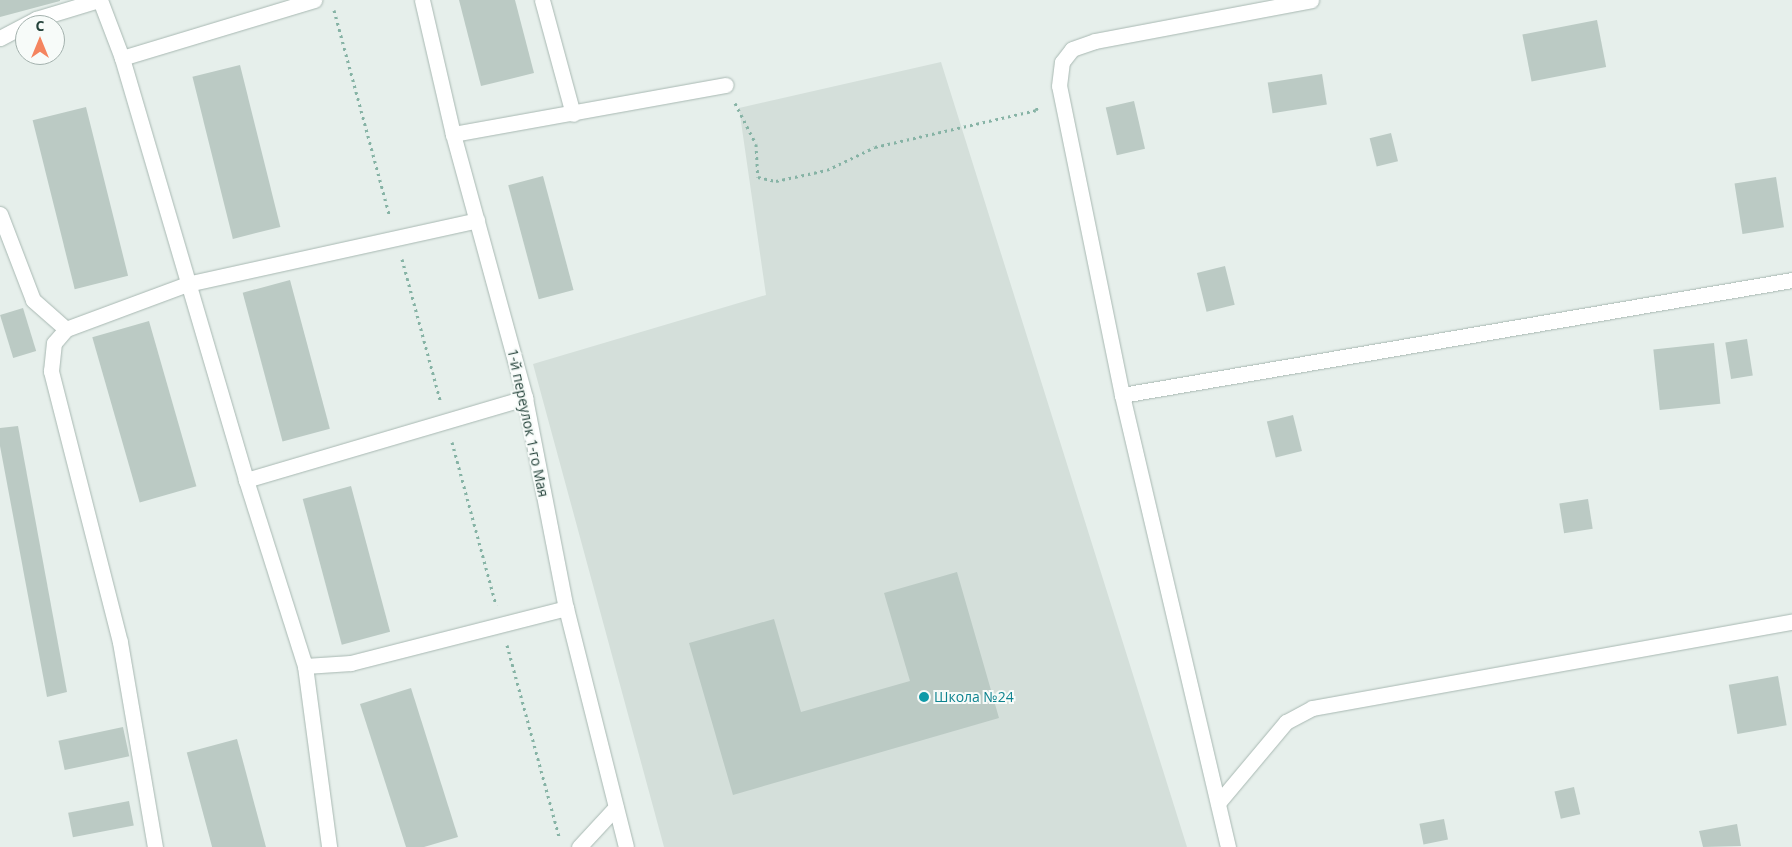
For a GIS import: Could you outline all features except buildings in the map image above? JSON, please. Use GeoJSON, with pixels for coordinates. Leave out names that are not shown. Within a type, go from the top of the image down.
{"type":"FeatureCollection","features":[{"type":"Feature","properties":{"kind":"street"},"geometry":{"type":"LineString","coordinates":[[0,38],[36,19],[100,0],[122,58],[187,284],[305,666],[330,847]]}},
{"type":"Feature","properties":{"kind":"street"},"geometry":{"type":"LineString","coordinates":[[122,58],[314,0]]}},
{"type":"Feature","properties":{"kind":"street","name":"1-й переулок 1-го Мая"},"geometry":{"type":"LineString","coordinates":[[422,0],[453,134],[525,398],[566,608],[626,847]]}},
{"type":"Feature","properties":{"kind":"street"},"geometry":{"type":"LineString","coordinates":[[542,0],[573,114]]}},
{"type":"Feature","properties":{"kind":"street"},"geometry":{"type":"LineString","coordinates":[[1228,847],[1122,395],[1059,86],[1062,62],[1072,49],[1095,41],[1311,0]]}},
{"type":"Feature","properties":{"kind":"street"},"geometry":{"type":"LineString","coordinates":[[453,134],[573,114],[726,85]]}},
{"type":"Feature","properties":{"kind":"street"},"geometry":{"type":"LineString","coordinates":[[0,214],[33,300],[66,329]]}},
{"type":"Feature","properties":{"kind":"street"},"geometry":{"type":"LineString","coordinates":[[155,847],[120,642],[51,372],[54,343],[66,329],[187,284],[477,220]]}},
{"type":"Feature","properties":{"kind":"street"},"geometry":{"type":"LineString","coordinates":[[1122,395],[1792,280]]}},
{"type":"Feature","properties":{"kind":"street"},"geometry":{"type":"LineString","coordinates":[[246,480],[525,398]]}},
{"type":"Feature","properties":{"kind":"street"},"geometry":{"type":"LineString","coordinates":[[305,666],[351,663],[566,608]]}},
{"type":"Feature","properties":{"kind":"street"},"geometry":{"type":"LineString","coordinates":[[1218,804],[1286,722],[1312,708],[1792,622]]}},
{"type":"Feature","properties":{"kind":"street"},"geometry":{"type":"LineString","coordinates":[[579,847],[616,807]]}},
{"type":"Feature","properties":{"kind":"path"},"geometry":{"type":"LineString","coordinates":[[726,85],[756,144],[758,177],[776,181],[827,170],[874,147],[1036,110],[1041,102]]}},
{"type":"Feature","properties":{"kind":"shaded area"},"geometry":{"type":"Polygon","coordinates":[[[941,62],[1187,847],[664,847],[533,364],[766,295],[739,108],[941,62]]]}},
{"type":"Feature","properties":{"kind":"place","name":"Школа №24"},"geometry":{"type":"Point","coordinates":[924,697]}}]}
